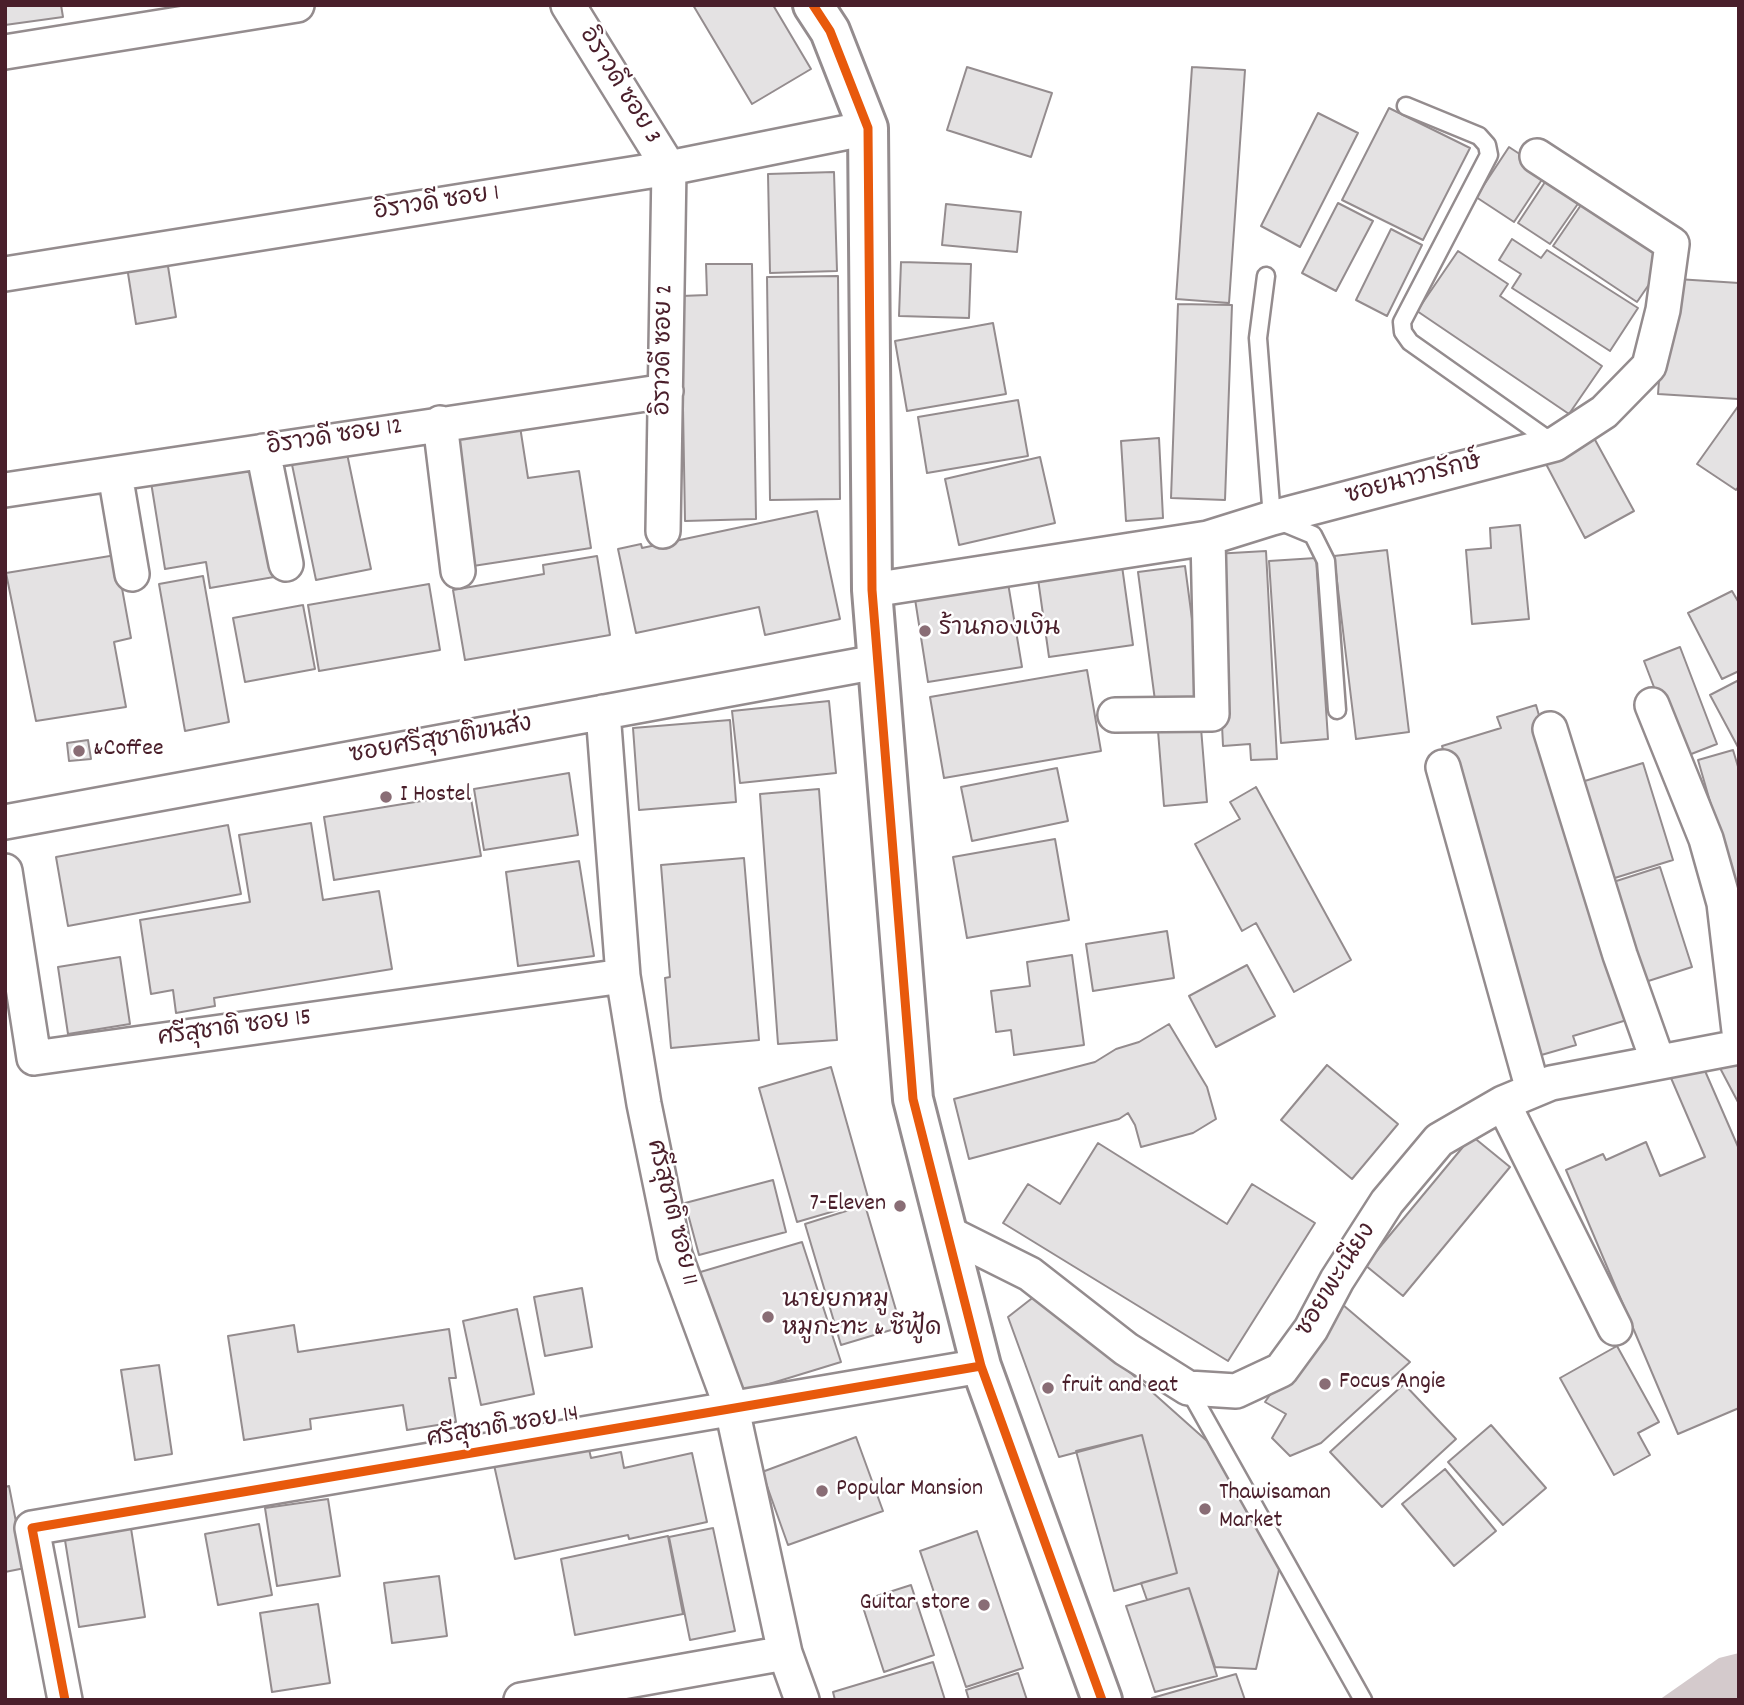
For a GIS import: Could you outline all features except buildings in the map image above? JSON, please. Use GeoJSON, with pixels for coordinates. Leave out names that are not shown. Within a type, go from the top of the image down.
{"type":"FeatureCollection","features":[{"type":"Feature","properties":{"kind":"street"},"geometry":{"type":"LineString","coordinates":[[5,52],[297,5]]}},
{"type":"Feature","properties":{"kind":"street","name":"อิราวดี ซอย 3"},"geometry":{"type":"LineString","coordinates":[[568,5],[668,168]]}},
{"type":"Feature","properties":{"kind":"street"},"geometry":{"type":"LineString","coordinates":[[813,5],[830,31],[868,128],[872,590],[914,1099],[981,1366],[1102,1700]]}},
{"type":"Feature","properties":{"kind":"street","name":"อิราวดี ซอย 1"},"geometry":{"type":"LineString","coordinates":[[5,274],[668,168],[868,128]]}},
{"type":"Feature","properties":{"kind":"street","name":"ซอยนาวารักษ์"},"geometry":{"type":"LineString","coordinates":[[872,590],[1208,538],[1272,518],[1555,444],[1604,412],[1649,366],[1663,310],[1672,244],[1537,156]]}},
{"type":"Feature","properties":{"kind":"street","name":"อิราวดี ซอย 2"},"geometry":{"type":"LineString","coordinates":[[663,531],[668,168]]}},
{"type":"Feature","properties":{"kind":"street","name":"อิราวดี ซอย 12"},"geometry":{"type":"LineString","coordinates":[[5,490],[666,391]]}},
{"type":"Feature","properties":{"kind":"street"},"geometry":{"type":"LineString","coordinates":[[439,423],[458,571]]}},
{"type":"Feature","properties":{"kind":"street"},"geometry":{"type":"LineString","coordinates":[[263,451],[286,564]]}},
{"type":"Feature","properties":{"kind":"street"},"geometry":{"type":"LineString","coordinates":[[115,474],[132,574]]}},
{"type":"Feature","properties":{"kind":"street"},"geometry":{"type":"LineString","coordinates":[[1115,715],[1212,714],[1208,538]]}},
{"type":"Feature","properties":{"kind":"street","name":"ซอยศรีสุชาติขนส่ง"},"geometry":{"type":"LineString","coordinates":[[5,822],[877,662]]}},
{"type":"Feature","properties":{"kind":"street"},"geometry":{"type":"LineString","coordinates":[[1652,705],[1706,838],[1724,903],[1739,1031]]}},
{"type":"Feature","properties":{"kind":"street","name":"ศรีสุชาติ ซอย 11"},"geometry":{"type":"LineString","coordinates":[[603,712],[624,976],[645,1104],[675,1255],[732,1409],[785,1653],[802,1700]]}},
{"type":"Feature","properties":{"kind":"street"},"geometry":{"type":"LineString","coordinates":[[1550,729],[1620,955],[1658,1062]]}},
{"type":"Feature","properties":{"kind":"street"},"geometry":{"type":"LineString","coordinates":[[1443,767],[1533,1090]]}},
{"type":"Feature","properties":{"kind":"street","name":"ศรีสุชาติ ซอย 15"},"geometry":{"type":"LineString","coordinates":[[5,871],[34,1058],[624,976]]}},
{"type":"Feature","properties":{"kind":"street","name":"ซอยพะเนียง"},"geometry":{"type":"LineString","coordinates":[[948,1233],[1030,1274],[1126,1349],[1188,1388],[1236,1391],[1281,1370],[1311,1329],[1337,1280],[1387,1202],[1439,1140],[1503,1103],[1551,1083],[1739,1047]]}},
{"type":"Feature","properties":{"kind":"street"},"geometry":{"type":"LineString","coordinates":[[1503,1103],[1615,1328]]}},
{"type":"Feature","properties":{"kind":"street","name":"ศรีสุชาติ ซอย 14"},"geometry":{"type":"LineString","coordinates":[[65,1700],[32,1528],[981,1366]]}},
{"type":"Feature","properties":{"kind":"street"},"geometry":{"type":"LineString","coordinates":[[521,1700],[785,1653]]}},
{"type":"Feature","properties":{"kind":"lane"},"geometry":{"type":"LineString","coordinates":[[1406,106],[1479,135],[1487,145],[1489,155],[1402,322],[1403,332],[1410,342],[1555,444]]}},
{"type":"Feature","properties":{"kind":"lane"},"geometry":{"type":"LineString","coordinates":[[1266,276],[1258,338],[1272,518],[1313,534],[1326,561],[1336,710]]}},
{"type":"Feature","properties":{"kind":"lane"},"geometry":{"type":"LineString","coordinates":[[1188,1388],[1363,1700]]}},
{"type":"Feature","properties":{"kind":"shaded area"},"geometry":{"type":"Polygon","coordinates":[[[1739,1653],[1739,1700],[1659,1700],[1719,1658],[1739,1653]]]}},
{"type":"Feature","properties":{"kind":"cycle path"},"geometry":{"type":"LineString","coordinates":[[813,5],[830,31],[868,128],[872,590],[913,1099],[981,1366],[1102,1700]]}},
{"type":"Feature","properties":{"kind":"cycle path"},"geometry":{"type":"LineString","coordinates":[[65,1700],[32,1528],[981,1366]]}},
{"type":"Feature","properties":{"kind":"place","name":"ร้านกองเงิน"},"geometry":{"type":"Point","coordinates":[925,631]}},
{"type":"Feature","properties":{"kind":"place","name":"&Coffee"},"geometry":{"type":"Point","coordinates":[79,751]}},
{"type":"Feature","properties":{"kind":"place","name":"I Hostel"},"geometry":{"type":"Point","coordinates":[386,797]}},
{"type":"Feature","properties":{"kind":"place","name":"7-Eleven"},"geometry":{"type":"Point","coordinates":[900,1206]}},
{"type":"Feature","properties":{"kind":"place","name":"นายยกหมู หมูกะทะ & ซีฟู้ด"},"geometry":{"type":"Point","coordinates":[768,1317]}},
{"type":"Feature","properties":{"kind":"place","name":"Focus Angie"},"geometry":{"type":"Point","coordinates":[1325,1384]}},
{"type":"Feature","properties":{"kind":"place","name":"fruit and eat"},"geometry":{"type":"Point","coordinates":[1048,1388]}},
{"type":"Feature","properties":{"kind":"place","name":"Popular Mansion"},"geometry":{"type":"Point","coordinates":[822,1491]}},
{"type":"Feature","properties":{"kind":"place","name":"Thawisaman Market"},"geometry":{"type":"Point","coordinates":[1205,1509]}},
{"type":"Feature","properties":{"kind":"place","name":"Guitar store"},"geometry":{"type":"Point","coordinates":[984,1605]}}]}
